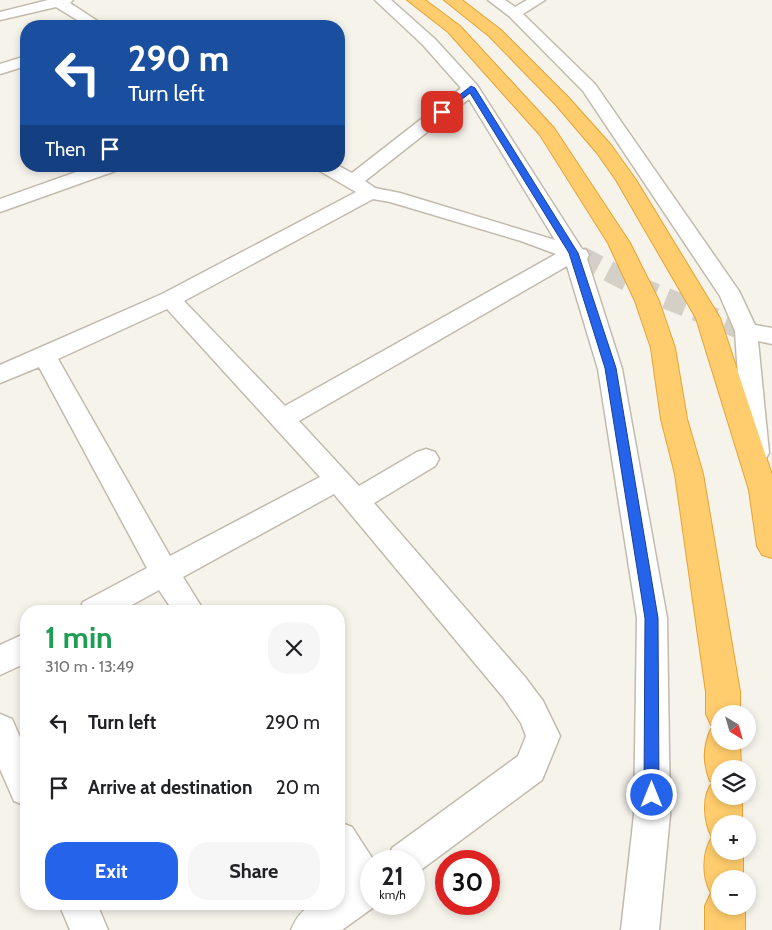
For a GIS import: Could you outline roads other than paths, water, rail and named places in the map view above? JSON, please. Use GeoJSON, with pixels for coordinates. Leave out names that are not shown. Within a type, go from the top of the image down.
{"type":"FeatureCollection","features":[{"type":"Feature","properties":{"kind":"highway"},"geometry":{"type":"LineString","coordinates":[[415,0],[454,29],[547,132],[619,242],[647,301],[663,348],[674,418],[689,474],[723,705]]}},
{"type":"Feature","properties":{"kind":"highway"},"geometry":{"type":"LineString","coordinates":[[452,0],[495,33],[562,101],[604,148],[626,180],[708,318],[763,490],[772,546]]}},
{"type":"Feature","properties":{"kind":"highway"},"geometry":{"type":"LineString","coordinates":[[725,915],[725,930]]}},
{"type":"Feature","properties":{"kind":"street"},"geometry":{"type":"LineString","coordinates":[[382,0],[429,42],[471,88],[577,254],[610,368],[652,618],[652,815],[640,930]]}},
{"type":"Feature","properties":{"kind":"street"},"geometry":{"type":"LineString","coordinates":[[495,0],[514,13],[589,88],[731,296],[746,331],[758,474]]}},
{"type":"Feature","properties":{"kind":"street"},"geometry":{"type":"LineString","coordinates":[[514,13],[538,0]]}},
{"type":"Feature","properties":{"kind":"street"},"geometry":{"type":"LineString","coordinates":[[0,16],[62,1],[89,20]]}},
{"type":"Feature","properties":{"kind":"street"},"geometry":{"type":"LineString","coordinates":[[0,69],[20,63]]}},
{"type":"Feature","properties":{"kind":"street"},"geometry":{"type":"LineString","coordinates":[[353,181],[471,88]]}},
{"type":"Feature","properties":{"kind":"street"},"geometry":{"type":"LineString","coordinates":[[0,206],[94,172]]}},
{"type":"Feature","properties":{"kind":"street"},"geometry":{"type":"LineString","coordinates":[[336,172],[370,193],[393,197],[528,237],[577,254]]}},
{"type":"Feature","properties":{"kind":"street"},"geometry":{"type":"LineString","coordinates":[[0,375],[170,299],[370,193]]}},
{"type":"Feature","properties":{"kind":"street"},"geometry":{"type":"LineString","coordinates":[[281,420],[577,254]]}},
{"type":"Feature","properties":{"kind":"street"},"geometry":{"type":"LineString","coordinates":[[170,299],[226,357],[347,491],[514,687],[532,712],[543,736],[530,768],[420,850]]}},
{"type":"Feature","properties":{"kind":"street"},"geometry":{"type":"LineString","coordinates":[[746,331],[772,336]]}},
{"type":"Feature","properties":{"kind":"street"},"geometry":{"type":"LineString","coordinates":[[44,355],[165,574],[185,605]]}},
{"type":"Feature","properties":{"kind":"street"},"geometry":{"type":"LineString","coordinates":[[106,605],[165,574],[347,491],[426,459]]}},
{"type":"Feature","properties":{"kind":"street"},"geometry":{"type":"LineString","coordinates":[[0,661],[20,650]]}},
{"type":"Feature","properties":{"kind":"street"},"geometry":{"type":"LineString","coordinates":[[0,730],[20,775]]}},
{"type":"Feature","properties":{"kind":"street"},"geometry":{"type":"LineString","coordinates":[[345,849],[360,872]]}},
{"type":"Feature","properties":{"kind":"street"},"geometry":{"type":"LineString","coordinates":[[345,905],[360,894]]}},
{"type":"Feature","properties":{"kind":"street"},"geometry":{"type":"LineString","coordinates":[[81,910],[89,930]]}},
{"type":"Feature","properties":{"kind":"street"},"geometry":{"type":"LineString","coordinates":[[310,930],[338,910]]}},
{"type":"Feature","properties":{"kind":"tunnel"},"geometry":{"type":"LineString","coordinates":[[580,256],[641,288],[746,331]]}}]}
